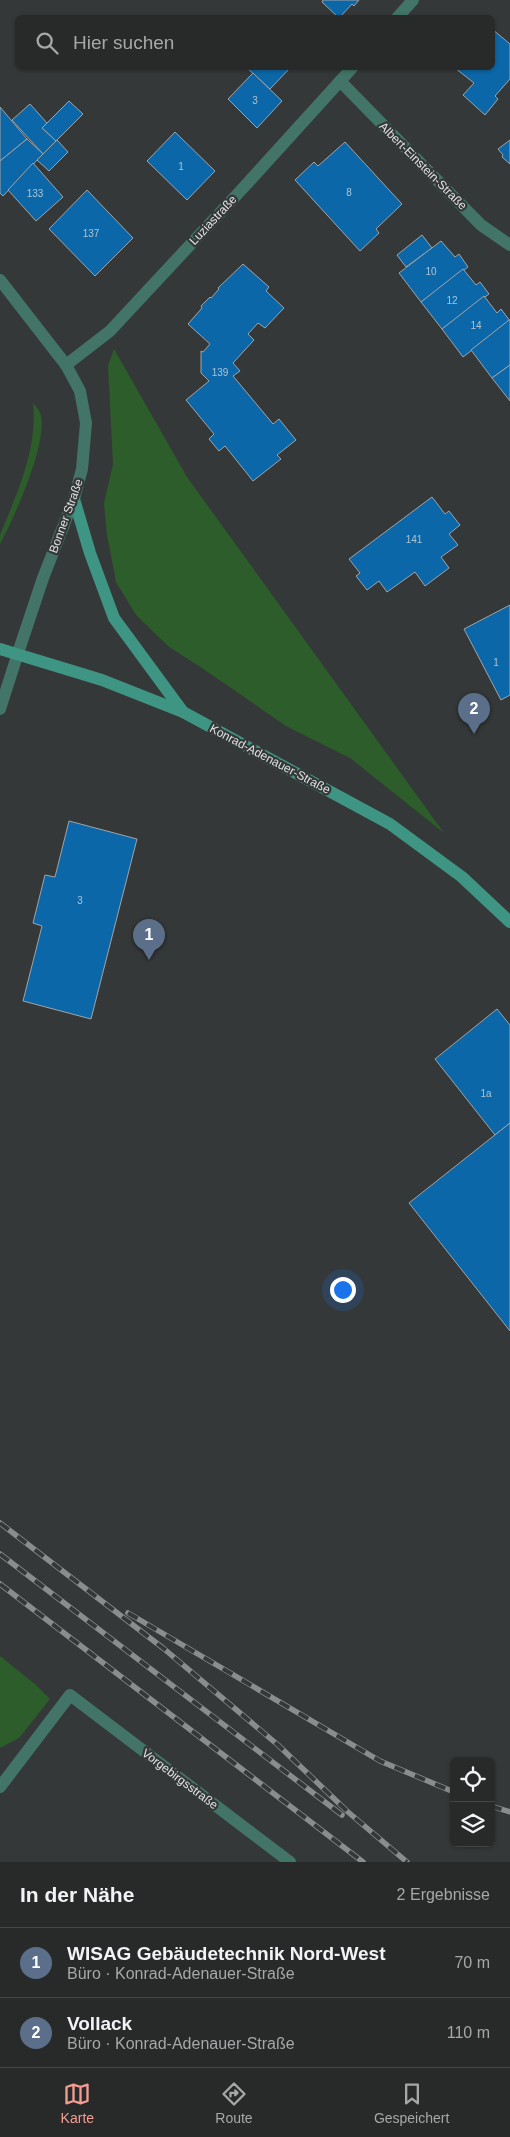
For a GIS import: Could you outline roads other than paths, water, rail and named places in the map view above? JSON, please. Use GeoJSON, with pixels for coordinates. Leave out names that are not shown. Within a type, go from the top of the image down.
{"type":"FeatureCollection","features":[{"type":"Feature","properties":{"kind":"main road"},"geometry":{"type":"LineString","coordinates":[[74,499],[90,553],[114,618],[183,712]]}},
{"type":"Feature","properties":{"kind":"main road","name":"Konrad-Adenauer-Straße"},"geometry":{"type":"LineString","coordinates":[[0,649],[102,680],[183,712],[390,824],[462,877],[510,922]]}},
{"type":"Feature","properties":{"kind":"street"},"geometry":{"type":"LineString","coordinates":[[400,15],[413,0]]}},
{"type":"Feature","properties":{"kind":"street","name":"Luziastraße"},"geometry":{"type":"LineString","coordinates":[[66,365],[110,331],[350,70]]}},
{"type":"Feature","properties":{"kind":"street","name":"Albert-Einstein-Straße"},"geometry":{"type":"LineString","coordinates":[[340,81],[481,225],[510,245]]}},
{"type":"Feature","properties":{"kind":"street","name":"Bonner Straße"},"geometry":{"type":"LineString","coordinates":[[0,280],[66,365],[80,391],[86,423],[82,469],[74,499],[43,578],[0,709]]}},
{"type":"Feature","properties":{"kind":"street","name":"Vorgebirgsstraße"},"geometry":{"type":"LineString","coordinates":[[0,1788],[70,1695],[290,1862]]}},
{"type":"Feature","properties":{"kind":"railway"},"geometry":{"type":"LineString","coordinates":[[0,1523],[163,1648],[278,1745],[348,1812],[407,1862]]}},
{"type":"Feature","properties":{"kind":"railway"},"geometry":{"type":"LineString","coordinates":[[0,1554],[342,1815]]}},
{"type":"Feature","properties":{"kind":"railway"},"geometry":{"type":"LineString","coordinates":[[0,1584],[363,1862]]}},
{"type":"Feature","properties":{"kind":"railway"},"geometry":{"type":"LineString","coordinates":[[128,1613],[380,1761],[450,1790]]}},
{"type":"Feature","properties":{"kind":"railway"},"geometry":{"type":"LineString","coordinates":[[495,1807],[510,1812]]}},
{"type":"Feature","properties":{"kind":"place","name":"Vollack"},"geometry":{"type":"Point","coordinates":[474,734]}},
{"type":"Feature","properties":{"kind":"place","name":"WISAG Gebäudetechnik Nord-West"},"geometry":{"type":"Point","coordinates":[149,960]}}]}
